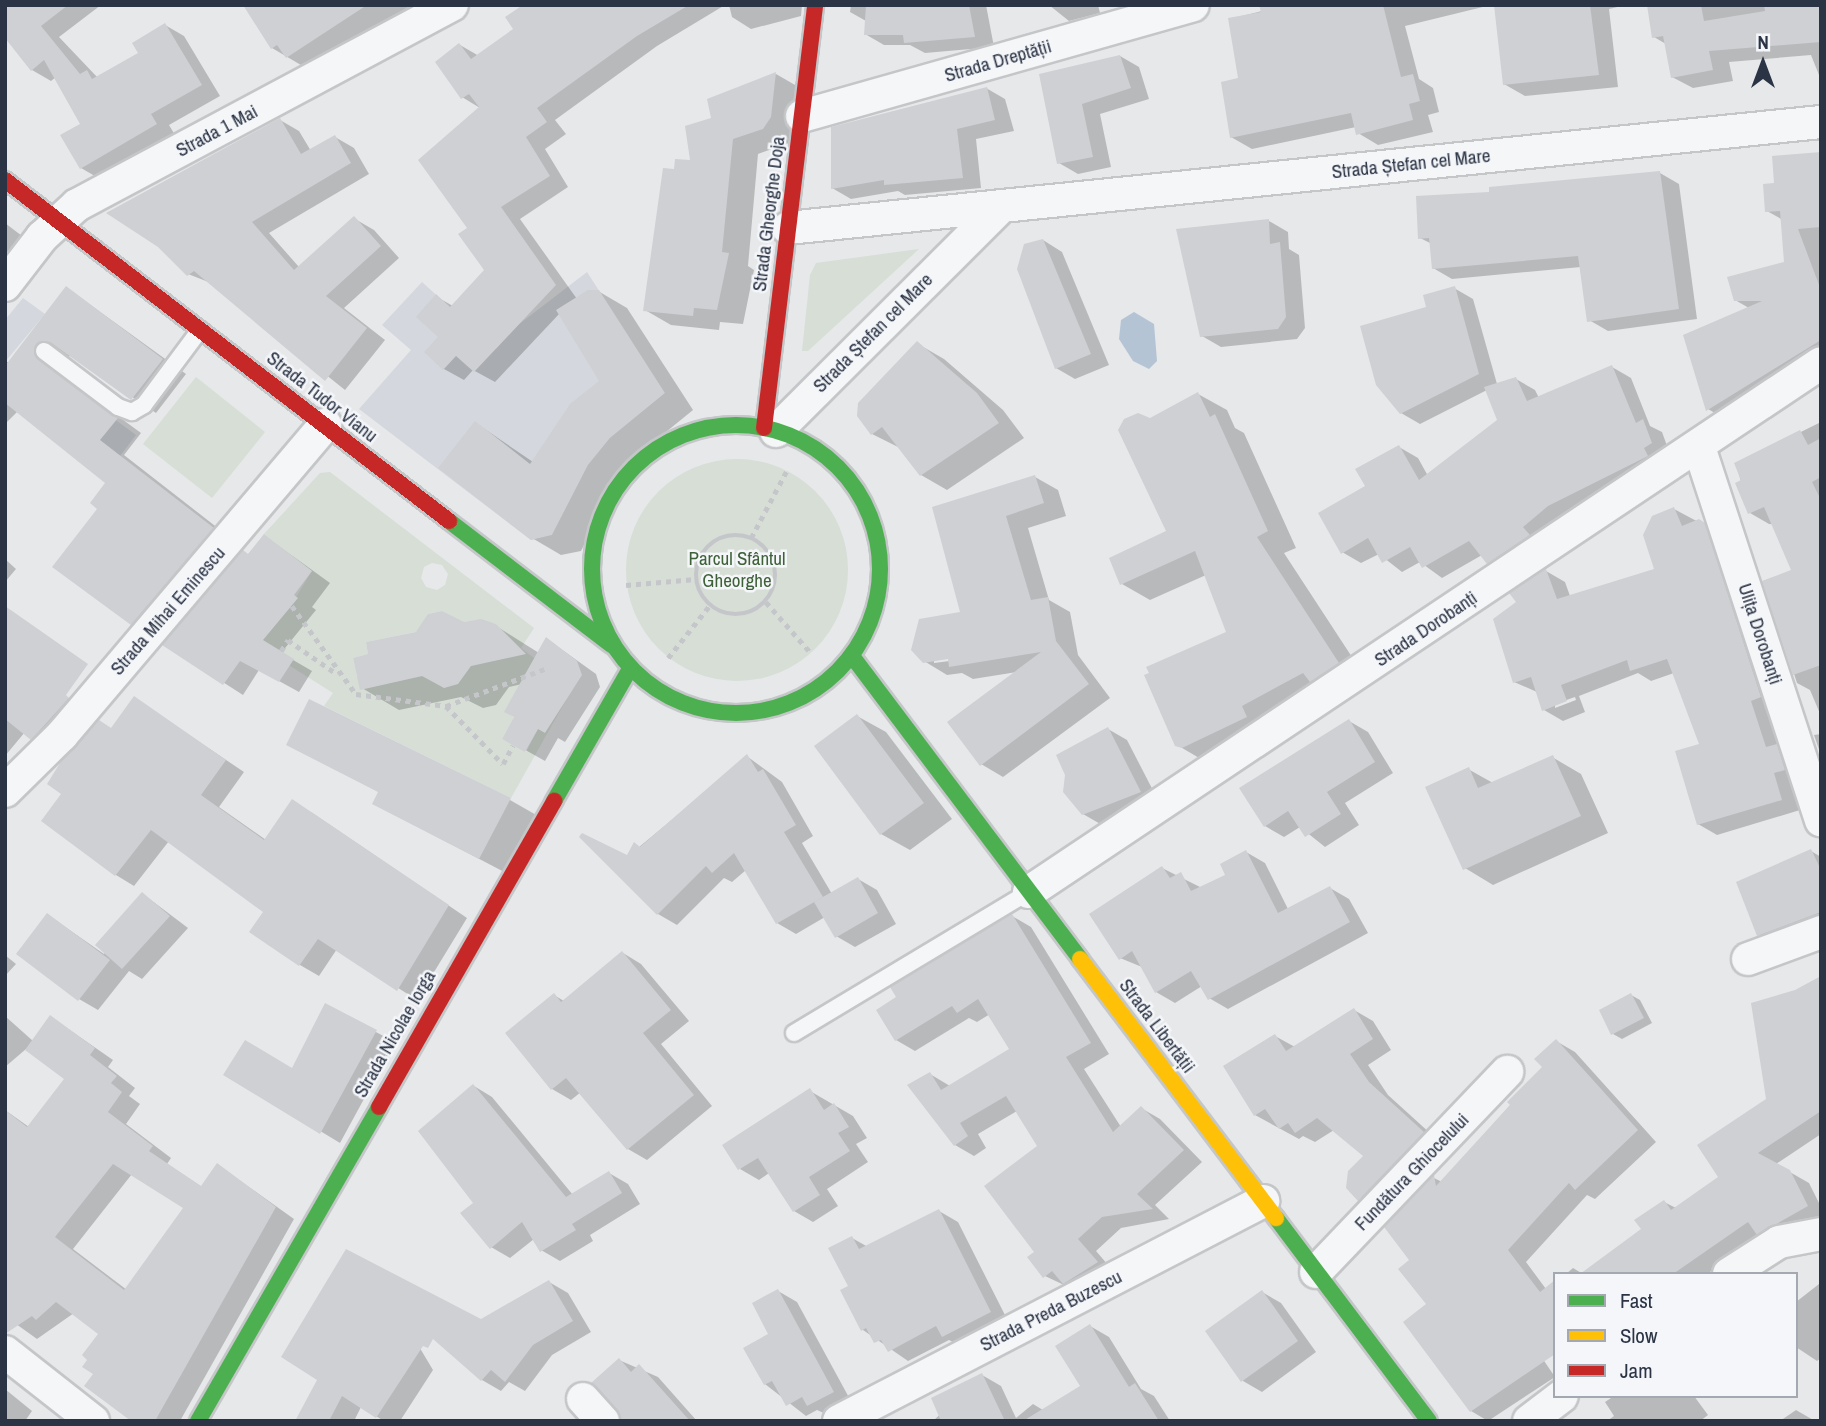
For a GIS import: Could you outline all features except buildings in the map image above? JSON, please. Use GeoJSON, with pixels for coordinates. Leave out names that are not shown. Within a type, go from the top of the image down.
{"type":"FeatureCollection","features":[{"type":"Feature","properties":{"kind":"street","name":"Strada 1 Mai"},"geometry":{"type":"LineString","coordinates":[[5,285],[59,221],[77,205],[452,5]]}},
{"type":"Feature","properties":{"kind":"street","name":"Strada Gheorghe Doja"},"geometry":{"type":"LineString","coordinates":[[770,429],[788,228],[815,5]]}},
{"type":"Feature","properties":{"kind":"street","name":"Strada Dreptății"},"geometry":{"type":"LineString","coordinates":[[802,116],[1193,5]]}},
{"type":"Feature","properties":{"kind":"street","name":"Strada Ștefan cel Mare"},"geometry":{"type":"LineString","coordinates":[[788,228],[1821,122]]}},
{"type":"Feature","properties":{"kind":"street","name":"Strada Tudor Vianu"},"geometry":{"type":"LineString","coordinates":[[5,180],[613,647]]}},
{"type":"Feature","properties":{"kind":"street","name":"Strada Ștefan cel Mare"},"geometry":{"type":"LineString","coordinates":[[770,429],[1001,206]]}},
{"type":"Feature","properties":{"kind":"street","name":"Strada Dorobanți"},"geometry":{"type":"LineString","coordinates":[[1029,892],[1821,363]]}},
{"type":"Feature","properties":{"kind":"street","name":"Strada Mihai Eminescu"},"geometry":{"type":"LineString","coordinates":[[5,791],[62,735],[325,425]]}},
{"type":"Feature","properties":{"kind":"street"},"geometry":{"type":"LineString","coordinates":[[716,426],[770,429],[804,442],[836,465],[855,488],[873,523],[880,563],[877,602],[852,656],[823,684],[797,700],[739,714],[681,703],[630,669],[613,647],[597,610],[591,570],[599,522],[617,486],[645,456],[678,437],[716,426]]}},
{"type":"Feature","properties":{"kind":"street","name":"Ulița Dorobanți"},"geometry":{"type":"LineString","coordinates":[[1699,447],[1821,821]]}},
{"type":"Feature","properties":{"kind":"street","name":"Strada Libertății"},"geometry":{"type":"LineString","coordinates":[[852,656],[1429,1421]]}},
{"type":"Feature","properties":{"kind":"street","name":"Strada Nicolae Iorga"},"geometry":{"type":"LineString","coordinates":[[198,1421],[630,669]]}},
{"type":"Feature","properties":{"kind":"street"},"geometry":{"type":"LineString","coordinates":[[1748,959],[1821,932]]}},
{"type":"Feature","properties":{"kind":"street","name":"Fundătura Ghiocelului"},"geometry":{"type":"LineString","coordinates":[[1316,1272],[1507,1072]]}},
{"type":"Feature","properties":{"kind":"street","name":"Strada Preda Buzescu"},"geometry":{"type":"LineString","coordinates":[[839,1421],[1263,1201]]}},
{"type":"Feature","properties":{"kind":"street"},"geometry":{"type":"LineString","coordinates":[[1732,1272],[1779,1242],[1821,1234]]}},
{"type":"Feature","properties":{"kind":"street"},"geometry":{"type":"LineString","coordinates":[[5,1352],[93,1421]]}},
{"type":"Feature","properties":{"kind":"street"},"geometry":{"type":"LineString","coordinates":[[1529,1421],[1559,1398]]}},
{"type":"Feature","properties":{"kind":"lane"},"geometry":{"type":"LineString","coordinates":[[44,351],[118,407],[132,412],[144,405],[201,330]]}},
{"type":"Feature","properties":{"kind":"lane"},"geometry":{"type":"LineString","coordinates":[[794,1033],[1029,892]]}},
{"type":"Feature","properties":{"kind":"path"},"geometry":{"type":"LineString","coordinates":[[751,538],[787,470]]}},
{"type":"Feature","properties":{"kind":"path"},"geometry":{"type":"LineString","coordinates":[[734,535],[751,538],[769,552],[776,570],[766,602],[742,615],[709,605],[696,579],[701,555],[715,541],[734,535]]}},
{"type":"Feature","properties":{"kind":"path"},"geometry":{"type":"LineString","coordinates":[[626,585],[696,579]]}},
{"type":"Feature","properties":{"kind":"path"},"geometry":{"type":"LineString","coordinates":[[766,602],[811,653]]}},
{"type":"Feature","properties":{"kind":"path"},"geometry":{"type":"LineString","coordinates":[[668,658],[709,605]]}},
{"type":"Feature","properties":{"kind":"path"},"geometry":{"type":"LineString","coordinates":[[292,606],[356,694],[446,706],[547,668]]}},
{"type":"Feature","properties":{"kind":"path"},"geometry":{"type":"LineString","coordinates":[[281,651],[288,640],[341,676]]}},
{"type":"Feature","properties":{"kind":"path"},"geometry":{"type":"LineString","coordinates":[[446,706],[503,764],[513,745]]}},
{"type":"Feature","properties":{"kind":"shaded area"},"geometry":{"type":"Polygon","coordinates":[[[587,272],[665,393],[610,438],[588,465],[552,535],[531,540],[359,409],[411,350],[382,325],[422,282],[496,349],[518,325],[587,272]]]}},
{"type":"Feature","properties":{"kind":"shaded area"},"geometry":{"type":"Polygon","coordinates":[[[23,298],[45,314],[5,362],[5,320],[23,298]]]}},
{"type":"Feature","properties":{"kind":"shaded area"},"geometry":{"type":"Polygon","coordinates":[[[98,407],[136,435],[120,456],[83,427],[98,407]]]}},
{"type":"Feature","properties":{"kind":"green space"},"geometry":{"type":"Polygon","coordinates":[[[919,249],[808,351],[802,351],[810,275],[816,263],[919,249]]]}},
{"type":"Feature","properties":{"kind":"green space"},"geometry":{"type":"Polygon","coordinates":[[[196,377],[265,432],[212,498],[143,444],[196,377]]]}},
{"type":"Feature","properties":{"kind":"green space","name":"Parcul Sfântul Gheorghe"},"geometry":{"type":"Polygon","coordinates":[[[748,459],[780,467],[799,477],[816,491],[830,508],[840,527],[848,570],[840,613],[830,632],[816,649],[799,663],[769,677],[726,681],[705,677],[684,668],[666,656],[651,641],[630,602],[626,559],[630,538],[639,517],[651,499],[666,484],[705,463],[748,459]]]}},
{"type":"Feature","properties":{"kind":"green space"},"geometry":{"type":"Polygon","coordinates":[[[330,472],[534,628],[521,648],[552,672],[544,684],[566,700],[511,798],[324,706],[333,693],[268,652],[218,591],[288,610],[312,571],[264,534],[320,473],[330,472]],[[432,563],[424,567],[421,578],[426,587],[437,590],[445,585],[448,574],[442,565],[432,563]],[[442,611],[428,614],[420,631],[366,642],[368,654],[353,658],[357,677],[375,686],[428,675],[444,688],[458,684],[467,667],[484,663],[506,641],[496,624],[476,620],[459,623],[442,611]],[[505,712],[514,717],[502,739],[526,752],[538,729],[545,732],[555,715],[505,712]]]}},
{"type":"Feature","properties":{"kind":"water"},"geometry":{"type":"Polygon","coordinates":[[[1134,312],[1154,324],[1157,361],[1149,369],[1133,361],[1119,339],[1121,320],[1134,312]]]}},
{"type":"Feature","properties":{"kind":"traffic: fast"},"geometry":{"type":"LineString","coordinates":[[722,425],[750,425],[778,431],[804,442],[828,457],[848,477],[863,501],[874,527],[880,569],[878,597],[863,637],[848,661],[828,681],[804,696],[778,707],[750,713],[722,713],[694,707],[668,696],[644,681],[624,661],[609,637],[598,611],[592,583],[592,555],[598,527],[609,501],[624,477],[644,457],[668,442],[694,431],[722,425]]}},
{"type":"Feature","properties":{"kind":"traffic: fast"},"geometry":{"type":"LineString","coordinates":[[449,521],[611,645]]}},
{"type":"Feature","properties":{"kind":"traffic: fast"},"geometry":{"type":"LineString","coordinates":[[852,656],[1080,959]]}},
{"type":"Feature","properties":{"kind":"traffic: fast"},"geometry":{"type":"LineString","coordinates":[[554,801],[630,669]]}},
{"type":"Feature","properties":{"kind":"traffic: fast"},"geometry":{"type":"LineString","coordinates":[[198,1421],[379,1107]]}},
{"type":"Feature","properties":{"kind":"traffic: fast"},"geometry":{"type":"LineString","coordinates":[[1276,1218],[1429,1421]]}},
{"type":"Feature","properties":{"kind":"traffic: slow"},"geometry":{"type":"LineString","coordinates":[[1080,959],[1276,1218]]}},
{"type":"Feature","properties":{"kind":"traffic: jam"},"geometry":{"type":"LineString","coordinates":[[764,428],[815,5]]}},
{"type":"Feature","properties":{"kind":"traffic: jam"},"geometry":{"type":"LineString","coordinates":[[5,180],[449,521]]}},
{"type":"Feature","properties":{"kind":"traffic: jam"},"geometry":{"type":"LineString","coordinates":[[379,1107],[554,801]]}}]}
